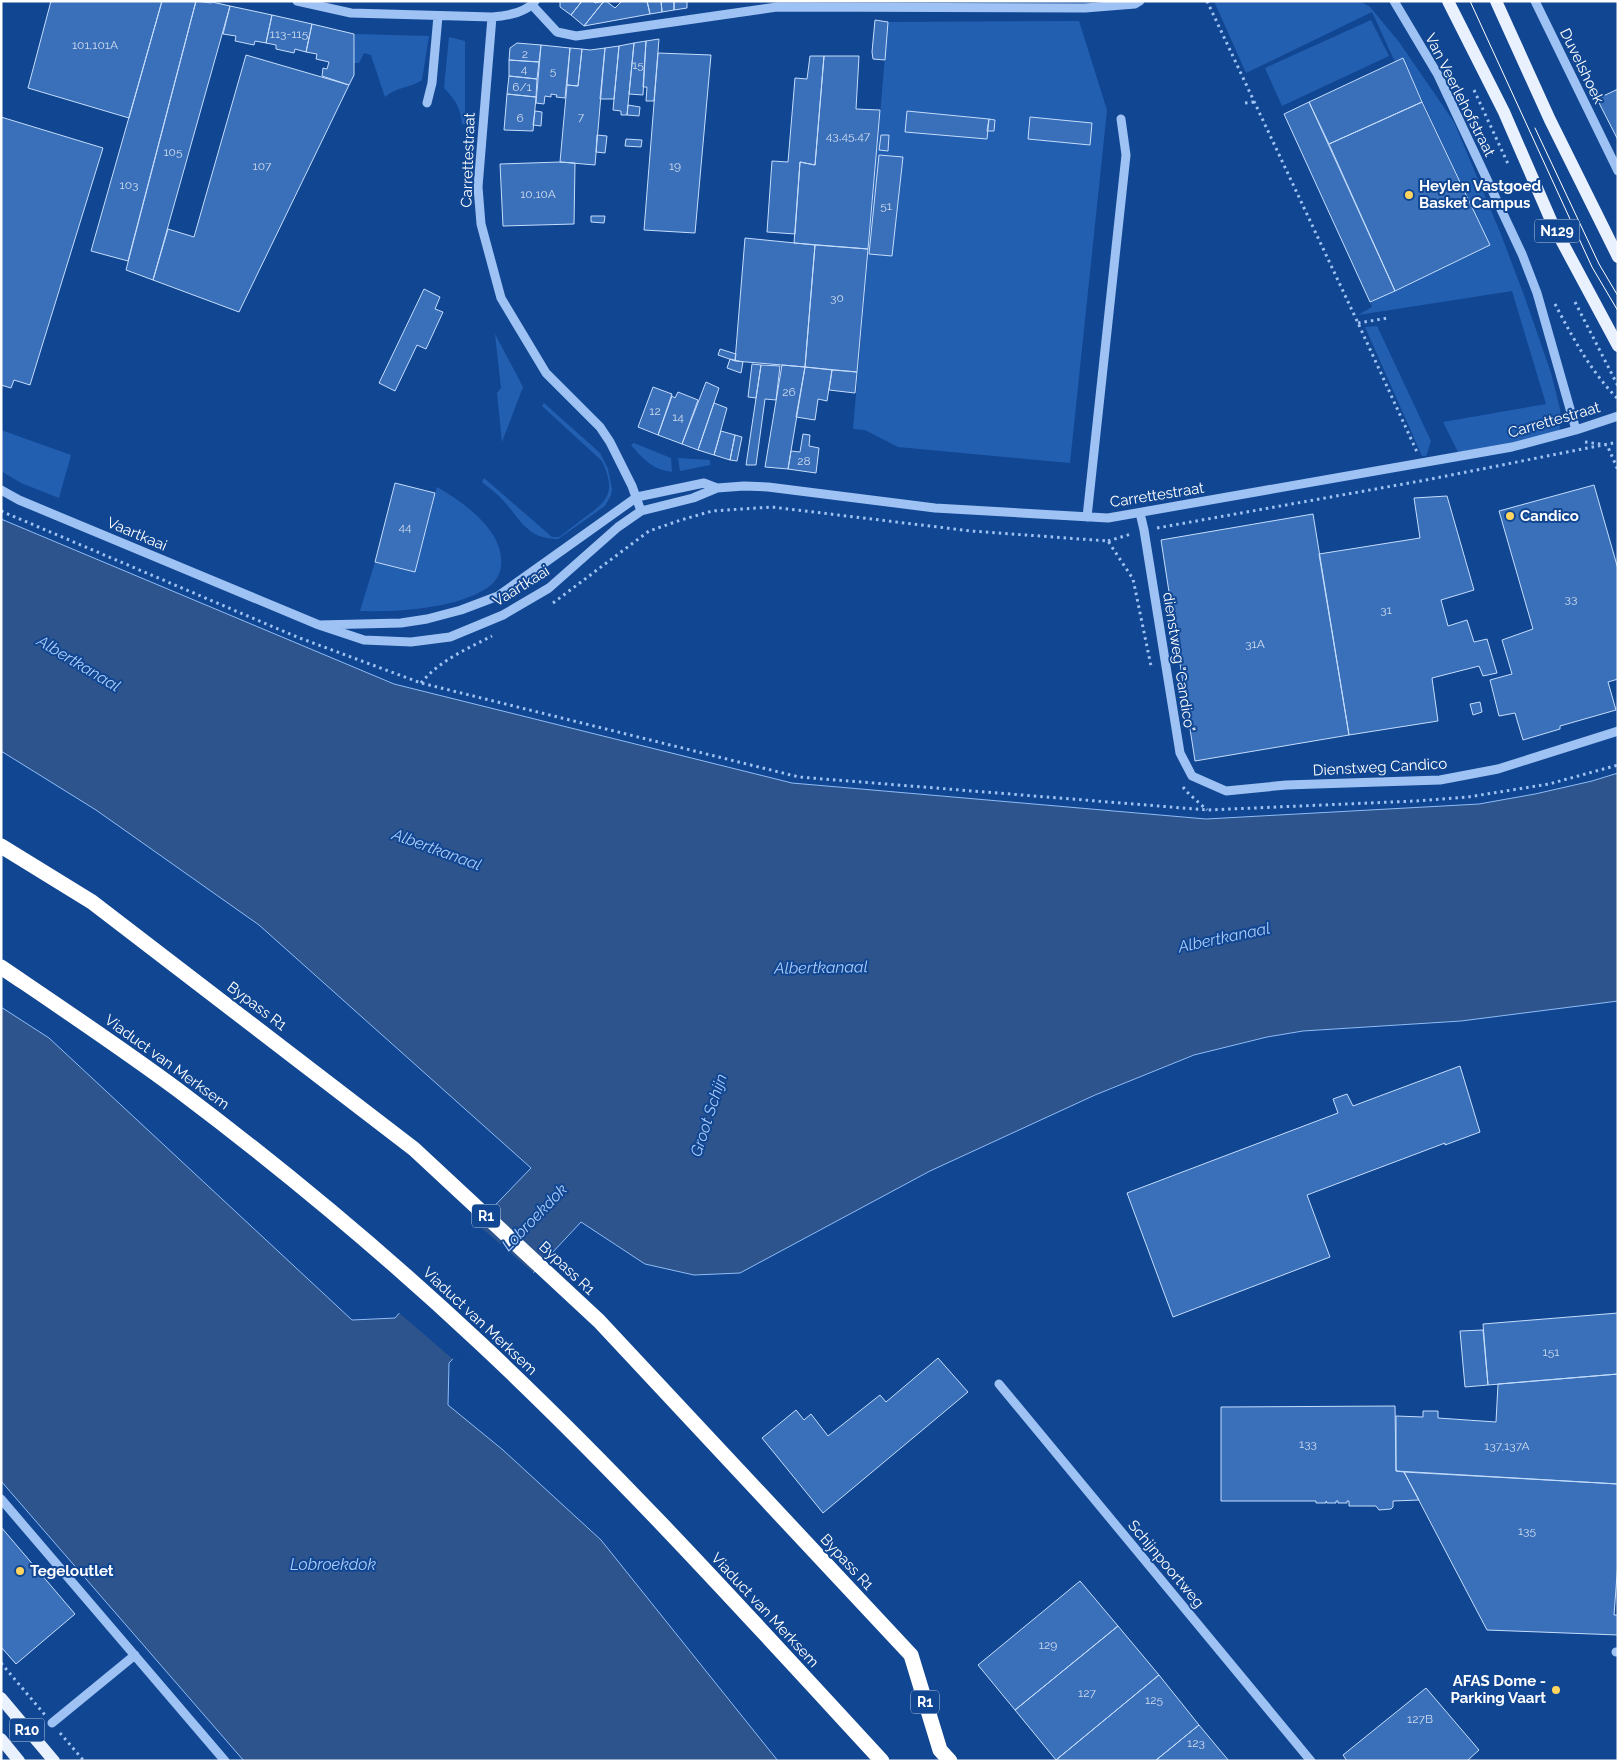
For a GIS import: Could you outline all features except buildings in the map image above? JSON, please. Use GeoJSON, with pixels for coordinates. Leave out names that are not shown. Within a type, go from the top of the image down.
{"type":"FeatureCollection","features":[{"type":"Feature","properties":{"kind":"highway","name":"Bypass R1"},"geometry":{"type":"LineString","coordinates":[[1,846],[92,902],[414,1149],[599,1321],[911,1655],[945,1755]]}},
{"type":"Feature","properties":{"kind":"highway","name":"Viaduct van Merksem"},"geometry":{"type":"LineString","coordinates":[[1,967],[107,1039],[242,1139],[318,1200],[440,1306],[624,1485],[882,1761]]}},
{"type":"Feature","properties":{"kind":"main road","name":"N129"},"geometry":{"type":"LineString","coordinates":[[1448,1],[1504,112],[1553,225],[1618,346]]}},
{"type":"Feature","properties":{"kind":"main road","name":"N129"},"geometry":{"type":"LineString","coordinates":[[1496,1],[1550,120],[1618,256]]}},
{"type":"Feature","properties":{"kind":"main road","name":"R10"},"geometry":{"type":"LineString","coordinates":[[1,1698],[54,1761]]}},
{"type":"Feature","properties":{"kind":"main road","name":"R10"},"geometry":{"type":"LineString","coordinates":[[1,1739],[19,1761]]}},
{"type":"Feature","properties":{"kind":"street"},"geometry":{"type":"LineString","coordinates":[[296,1],[351,12],[492,17],[509,16],[534,3],[557,32],[576,36],[776,7],[1085,8],[1135,4],[1140,1]]}},
{"type":"Feature","properties":{"kind":"street","name":"Van Veerlehofstraat"},"geometry":{"type":"LineString","coordinates":[[1394,1],[1438,75],[1522,254],[1537,293],[1576,430]]}},
{"type":"Feature","properties":{"kind":"street","name":"Duvelshoek"},"geometry":{"type":"LineString","coordinates":[[1535,1],[1618,171]]}},
{"type":"Feature","properties":{"kind":"street"},"geometry":{"type":"LineString","coordinates":[[427,103],[432,83],[438,16]]}},
{"type":"Feature","properties":{"kind":"street","name":"Carrettestraat"},"geometry":{"type":"LineString","coordinates":[[492,17],[478,187],[480,224],[502,298],[546,373],[600,427],[610,442],[642,511]]}},
{"type":"Feature","properties":{"kind":"street"},"geometry":{"type":"LineString","coordinates":[[1087,517],[1126,155],[1122,119]]}},
{"type":"Feature","properties":{"kind":"street","name":"Carrettestraat"},"geometry":{"type":"LineString","coordinates":[[637,497],[704,483],[717,488],[768,487],[936,508],[1108,518],[1512,447],[1576,430],[1618,416]]}},
{"type":"Feature","properties":{"kind":"street","name":"Vaartkaai"},"geometry":{"type":"LineString","coordinates":[[1,490],[19,500],[319,625],[364,640],[411,642],[450,636],[503,615],[549,588],[618,527],[642,511],[693,498],[717,488]]}},
{"type":"Feature","properties":{"kind":"street","name":"Vaartkaai"},"geometry":{"type":"LineString","coordinates":[[319,625],[401,623],[426,619],[461,610],[498,596],[637,497]]}},
{"type":"Feature","properties":{"kind":"street","name":"dienstweg \"Candico\""},"geometry":{"type":"LineString","coordinates":[[1140,513],[1180,753],[1192,776],[1226,791]]}},
{"type":"Feature","properties":{"kind":"street","name":"Dienstweg Candico"},"geometry":{"type":"LineString","coordinates":[[1226,791],[1286,785],[1440,780],[1498,769],[1618,730]]}},
{"type":"Feature","properties":{"kind":"street","name":"Schijnpoortweg"},"geometry":{"type":"LineString","coordinates":[[999,1384],[1311,1761]]}},
{"type":"Feature","properties":{"kind":"street"},"geometry":{"type":"LineString","coordinates":[[1,1499],[225,1761]]}},
{"type":"Feature","properties":{"kind":"street"},"geometry":{"type":"LineString","coordinates":[[52,1723],[135,1655]]}},
{"type":"Feature","properties":{"kind":"path"},"geometry":{"type":"LineString","coordinates":[[1207,1],[1358,322],[1422,463],[1426,480]]}},
{"type":"Feature","properties":{"kind":"path"},"geometry":{"type":"LineString","coordinates":[[1245,103],[1254,102]]}},
{"type":"Feature","properties":{"kind":"path"},"geometry":{"type":"LineString","coordinates":[[1537,293],[1548,290],[1577,345],[1605,386],[1618,399]]}},
{"type":"Feature","properties":{"kind":"path"},"geometry":{"type":"LineString","coordinates":[[1358,322],[1388,318]]}},
{"type":"Feature","properties":{"kind":"path"},"geometry":{"type":"LineString","coordinates":[[550,605],[558,601],[649,531],[712,511],[772,506],[971,531],[1108,541],[1144,530],[1426,480],[1618,442]]}},
{"type":"Feature","properties":{"kind":"path"},"geometry":{"type":"LineString","coordinates":[[1607,445],[1618,470]]}},
{"type":"Feature","properties":{"kind":"path"},"geometry":{"type":"LineString","coordinates":[[1,511],[297,637],[421,683],[799,777],[1208,810],[1468,797],[1549,784],[1618,765]]}},
{"type":"Feature","properties":{"kind":"path"},"geometry":{"type":"LineString","coordinates":[[1108,541],[1133,580],[1152,674]]}},
{"type":"Feature","properties":{"kind":"path"},"geometry":{"type":"LineString","coordinates":[[421,683],[431,671],[445,661],[493,636]]}},
{"type":"Feature","properties":{"kind":"path"},"geometry":{"type":"LineString","coordinates":[[1182,785],[1187,792],[1208,810]]}},
{"type":"Feature","properties":{"kind":"shaded area"},"geometry":{"type":"Polygon","coordinates":[[[1214,1],[1360,1],[1370,7],[1399,42],[1454,122],[1500,232],[1551,373],[1560,409],[1559,433],[1555,436],[1458,452],[1443,422],[1546,404],[1512,291],[1358,315],[1372,307],[1370,302],[1490,245],[1403,59],[1395,62],[1372,12],[1246,73],[1214,1]]]}},
{"type":"Feature","properties":{"kind":"shaded area"},"geometry":{"type":"Polygon","coordinates":[[[1371,20],[1389,56],[1282,106],[1265,68],[1371,20]]]}},
{"type":"Feature","properties":{"kind":"shaded area"},"geometry":{"type":"Polygon","coordinates":[[[1079,21],[1107,110],[1070,463],[898,447],[865,430],[853,429],[888,22],[1079,21]]]}},
{"type":"Feature","properties":{"kind":"shaded area"},"geometry":{"type":"Polygon","coordinates":[[[355,34],[429,36],[422,80],[394,91],[385,97],[371,55],[364,53],[359,63],[354,63],[355,34]]]}},
{"type":"Feature","properties":{"kind":"shaded area"},"geometry":{"type":"Polygon","coordinates":[[[449,37],[465,41],[465,125],[462,124],[457,105],[444,88],[449,37]]]}},
{"type":"Feature","properties":{"kind":"shaded area"},"geometry":{"type":"Polygon","coordinates":[[[1377,326],[1431,441],[1426,456],[1422,456],[1365,327],[1377,326]]]}},
{"type":"Feature","properties":{"kind":"shaded area"},"geometry":{"type":"Polygon","coordinates":[[[495,334],[523,387],[502,442],[497,393],[501,388],[495,334]]]}},
{"type":"Feature","properties":{"kind":"shaded area"},"geometry":{"type":"Polygon","coordinates":[[[544,403],[600,453],[608,469],[612,489],[605,506],[558,539],[547,538],[530,531],[500,497],[482,482],[484,478],[552,537],[559,537],[596,509],[606,498],[609,485],[602,461],[542,406],[544,403]]]}},
{"type":"Feature","properties":{"kind":"shaded area"},"geometry":{"type":"Polygon","coordinates":[[[1,430],[71,455],[59,498],[21,483],[1,471],[1,430]]]}},
{"type":"Feature","properties":{"kind":"shaded area"},"geometry":{"type":"Polygon","coordinates":[[[634,443],[671,458],[672,472],[659,469],[649,463],[631,445],[634,443]]]}},
{"type":"Feature","properties":{"kind":"shaded area"},"geometry":{"type":"Polygon","coordinates":[[[678,458],[710,460],[710,465],[680,471],[678,458]]]}},
{"type":"Feature","properties":{"kind":"shaded area"},"geometry":{"type":"Polygon","coordinates":[[[437,487],[459,501],[481,519],[490,530],[501,553],[500,573],[497,578],[490,586],[474,595],[443,605],[408,610],[360,611],[375,562],[415,572],[437,487]]]}},
{"type":"Feature","properties":{"kind":"water"},"geometry":{"type":"Polygon","coordinates":[[[1,519],[394,684],[792,783],[1206,819],[1479,804],[1535,794],[1618,773],[1618,1001],[1461,1021],[1303,1031],[1267,1037],[1194,1055],[1095,1095],[930,1171],[740,1273],[694,1275],[645,1264],[581,1222],[449,1363],[448,1405],[503,1450],[601,1540],[778,1761],[244,1761],[1,1481],[1,1007],[49,1038],[352,1320],[395,1318],[477,1224],[531,1168],[259,925],[96,810],[1,751],[1,519]]]}},
{"type":"Feature","properties":{"kind":"pier"},"geometry":{"type":"Polygon","coordinates":[[[476,1223],[536,1275],[455,1361],[397,1311],[476,1223]]]}},
{"type":"Feature","properties":{"kind":"tram line"},"geometry":{"type":"LineString","coordinates":[[1470,1],[1592,267],[1618,311]]}},
{"type":"Feature","properties":{"kind":"tram line"},"geometry":{"type":"LineString","coordinates":[[1535,128],[1599,264],[1618,296]]}},
{"type":"Feature","properties":{"kind":"place","name":"Heylen Vastgoed Basket Campus"},"geometry":{"type":"Point","coordinates":[1409,195]}},
{"type":"Feature","properties":{"kind":"place","name":"Candico"},"geometry":{"type":"Point","coordinates":[1510,516]}},
{"type":"Feature","properties":{"kind":"place","name":"Tegeloutlet"},"geometry":{"type":"Point","coordinates":[20,1571]}},
{"type":"Feature","properties":{"kind":"place","name":"AFAS Dome - Parking Vaart"},"geometry":{"type":"Point","coordinates":[1556,1690]}},
{"type":"Feature","properties":{"kind":"water label","name":"Albertkanaal"},"geometry":{"type":"Point","coordinates":[79,663]}},
{"type":"Feature","properties":{"kind":"water label","name":"Albertkanaal"},"geometry":{"type":"Point","coordinates":[437,849]}},
{"type":"Feature","properties":{"kind":"water label","name":"Albertkanaal"},"geometry":{"type":"Point","coordinates":[1224,937]}},
{"type":"Feature","properties":{"kind":"water label","name":"Albertkanaal"},"geometry":{"type":"Point","coordinates":[821,967]}},
{"type":"Feature","properties":{"kind":"water label","name":"Groot Schijn"},"geometry":{"type":"Point","coordinates":[708,1115]}},
{"type":"Feature","properties":{"kind":"water label","name":"Lobroekdok"},"geometry":{"type":"Point","coordinates":[534,1217]}},
{"type":"Feature","properties":{"kind":"water label","name":"Lobroekdok"},"geometry":{"type":"Point","coordinates":[333,1564]}}]}
